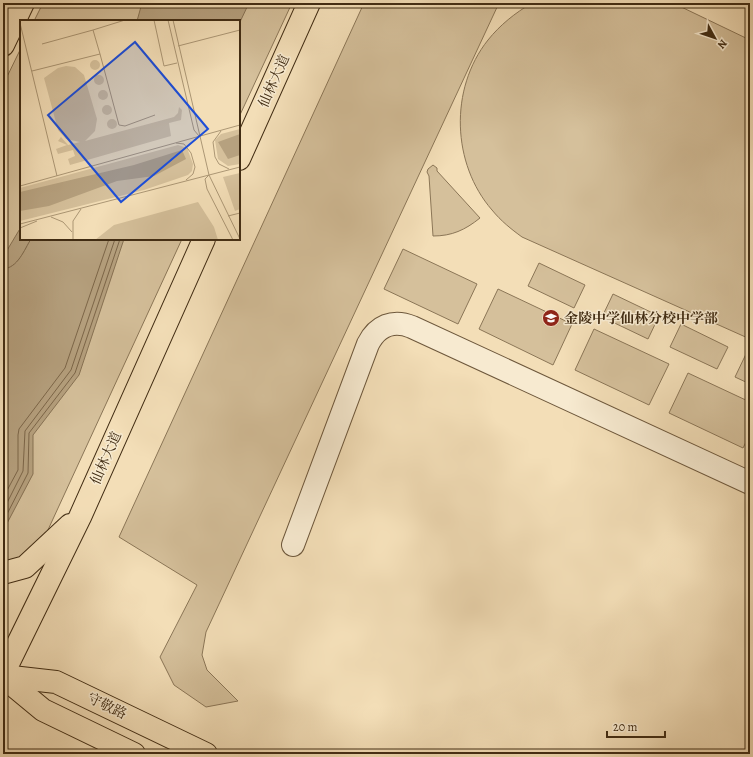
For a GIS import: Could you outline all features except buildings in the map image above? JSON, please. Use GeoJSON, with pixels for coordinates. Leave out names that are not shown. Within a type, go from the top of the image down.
{"type":"FeatureCollection","features":[{"type":"Feature","properties":{"kind":"main road"},"geometry":{"type":"LineString","coordinates":[[3,45],[23,3]]}},
{"type":"Feature","properties":{"kind":"main road","name":"仙林大道"},"geometry":{"type":"LineString","coordinates":[[240,158],[309,3]]}},
{"type":"Feature","properties":{"kind":"main road","name":"仙林大道"},"geometry":{"type":"LineString","coordinates":[[3,676],[80,517],[204,240]]}},
{"type":"Feature","properties":{"kind":"main road"},"geometry":{"type":"LineString","coordinates":[[3,573],[25,567],[80,517]]}},
{"type":"Feature","properties":{"kind":"main road"},"geometry":{"type":"LineString","coordinates":[[3,676],[43,710],[134,754]]}},
{"type":"Feature","properties":{"kind":"main road","name":"守敬路"},"geometry":{"type":"LineString","coordinates":[[3,676],[56,682],[206,754]]}},
{"type":"Feature","properties":{"kind":"lane"},"geometry":{"type":"LineString","coordinates":[[293,545],[371,337],[376,331],[390,324],[398,323],[412,327],[750,483]]}},
{"type":"Feature","properties":{"kind":"shaded area"},"geometry":{"type":"Polygon","coordinates":[[[43,3],[292,3],[240,115],[240,20],[34,20],[43,3]]]}},
{"type":"Feature","properties":{"kind":"shaded area"},"geometry":{"type":"Polygon","coordinates":[[[364,3],[499,3],[206,632],[202,655],[207,670],[238,701],[206,707],[174,685],[160,657],[197,585],[119,537],[364,3]]]}},
{"type":"Feature","properties":{"kind":"shaded area"},"geometry":{"type":"Polygon","coordinates":[[[532,3],[673,3],[750,40],[750,339],[522,237],[499,218],[479,191],[469,171],[463,149],[460,126],[462,103],[467,81],[475,59],[488,40],[508,20],[532,3]]]}},
{"type":"Feature","properties":{"kind":"shaded area"},"geometry":{"type":"Polygon","coordinates":[[[20,50],[20,240],[182,240],[47,532],[33,549],[18,559],[3,564],[3,85],[20,50]]]}},
{"type":"Feature","properties":{"kind":"shaded area"},"geometry":{"type":"Polygon","coordinates":[[[433,165],[480,218],[464,229],[440,236],[433,236],[429,176],[427,172],[433,165]]]}},
{"type":"Feature","properties":{"kind":"shaded area"},"geometry":{"type":"Polygon","coordinates":[[[403,249],[477,284],[458,324],[384,289],[403,249]]]}},
{"type":"Feature","properties":{"kind":"shaded area"},"geometry":{"type":"Polygon","coordinates":[[[539,263],[585,285],[574,308],[528,286],[539,263]]]}},
{"type":"Feature","properties":{"kind":"shaded area"},"geometry":{"type":"Polygon","coordinates":[[[498,289],[572,324],[553,365],[479,329],[498,289]]]}},
{"type":"Feature","properties":{"kind":"shaded area"},"geometry":{"type":"Polygon","coordinates":[[[613,294],[659,316],[648,339],[602,317],[613,294]]]}},
{"type":"Feature","properties":{"kind":"shaded area"},"geometry":{"type":"Polygon","coordinates":[[[681,324],[728,347],[717,369],[670,347],[681,324]]]}},
{"type":"Feature","properties":{"kind":"shaded area"},"geometry":{"type":"Polygon","coordinates":[[[594,329],[669,364],[649,405],[575,370],[594,329]]]}},
{"type":"Feature","properties":{"kind":"shaded area"},"geometry":{"type":"Polygon","coordinates":[[[746,354],[750,356],[750,384],[735,377],[746,354]]]}},
{"type":"Feature","properties":{"kind":"shaded area"},"geometry":{"type":"Polygon","coordinates":[[[688,373],[750,402],[750,434],[743,448],[669,413],[688,373]]]}},
{"type":"Feature","properties":{"kind":"water"},"geometry":{"type":"Polygon","coordinates":[[[142,3],[249,3],[240,22],[240,20],[137,20],[142,3]]]}},
{"type":"Feature","properties":{"kind":"water"},"geometry":{"type":"Polygon","coordinates":[[[20,229],[20,240],[124,240],[79,375],[33,435],[33,474],[3,531],[3,257],[20,229]]]}},
{"type":"Feature","properties":{"kind":"place","name":"金陵中学仙林分校中学部"},"geometry":{"type":"Point","coordinates":[551,318]}}]}
